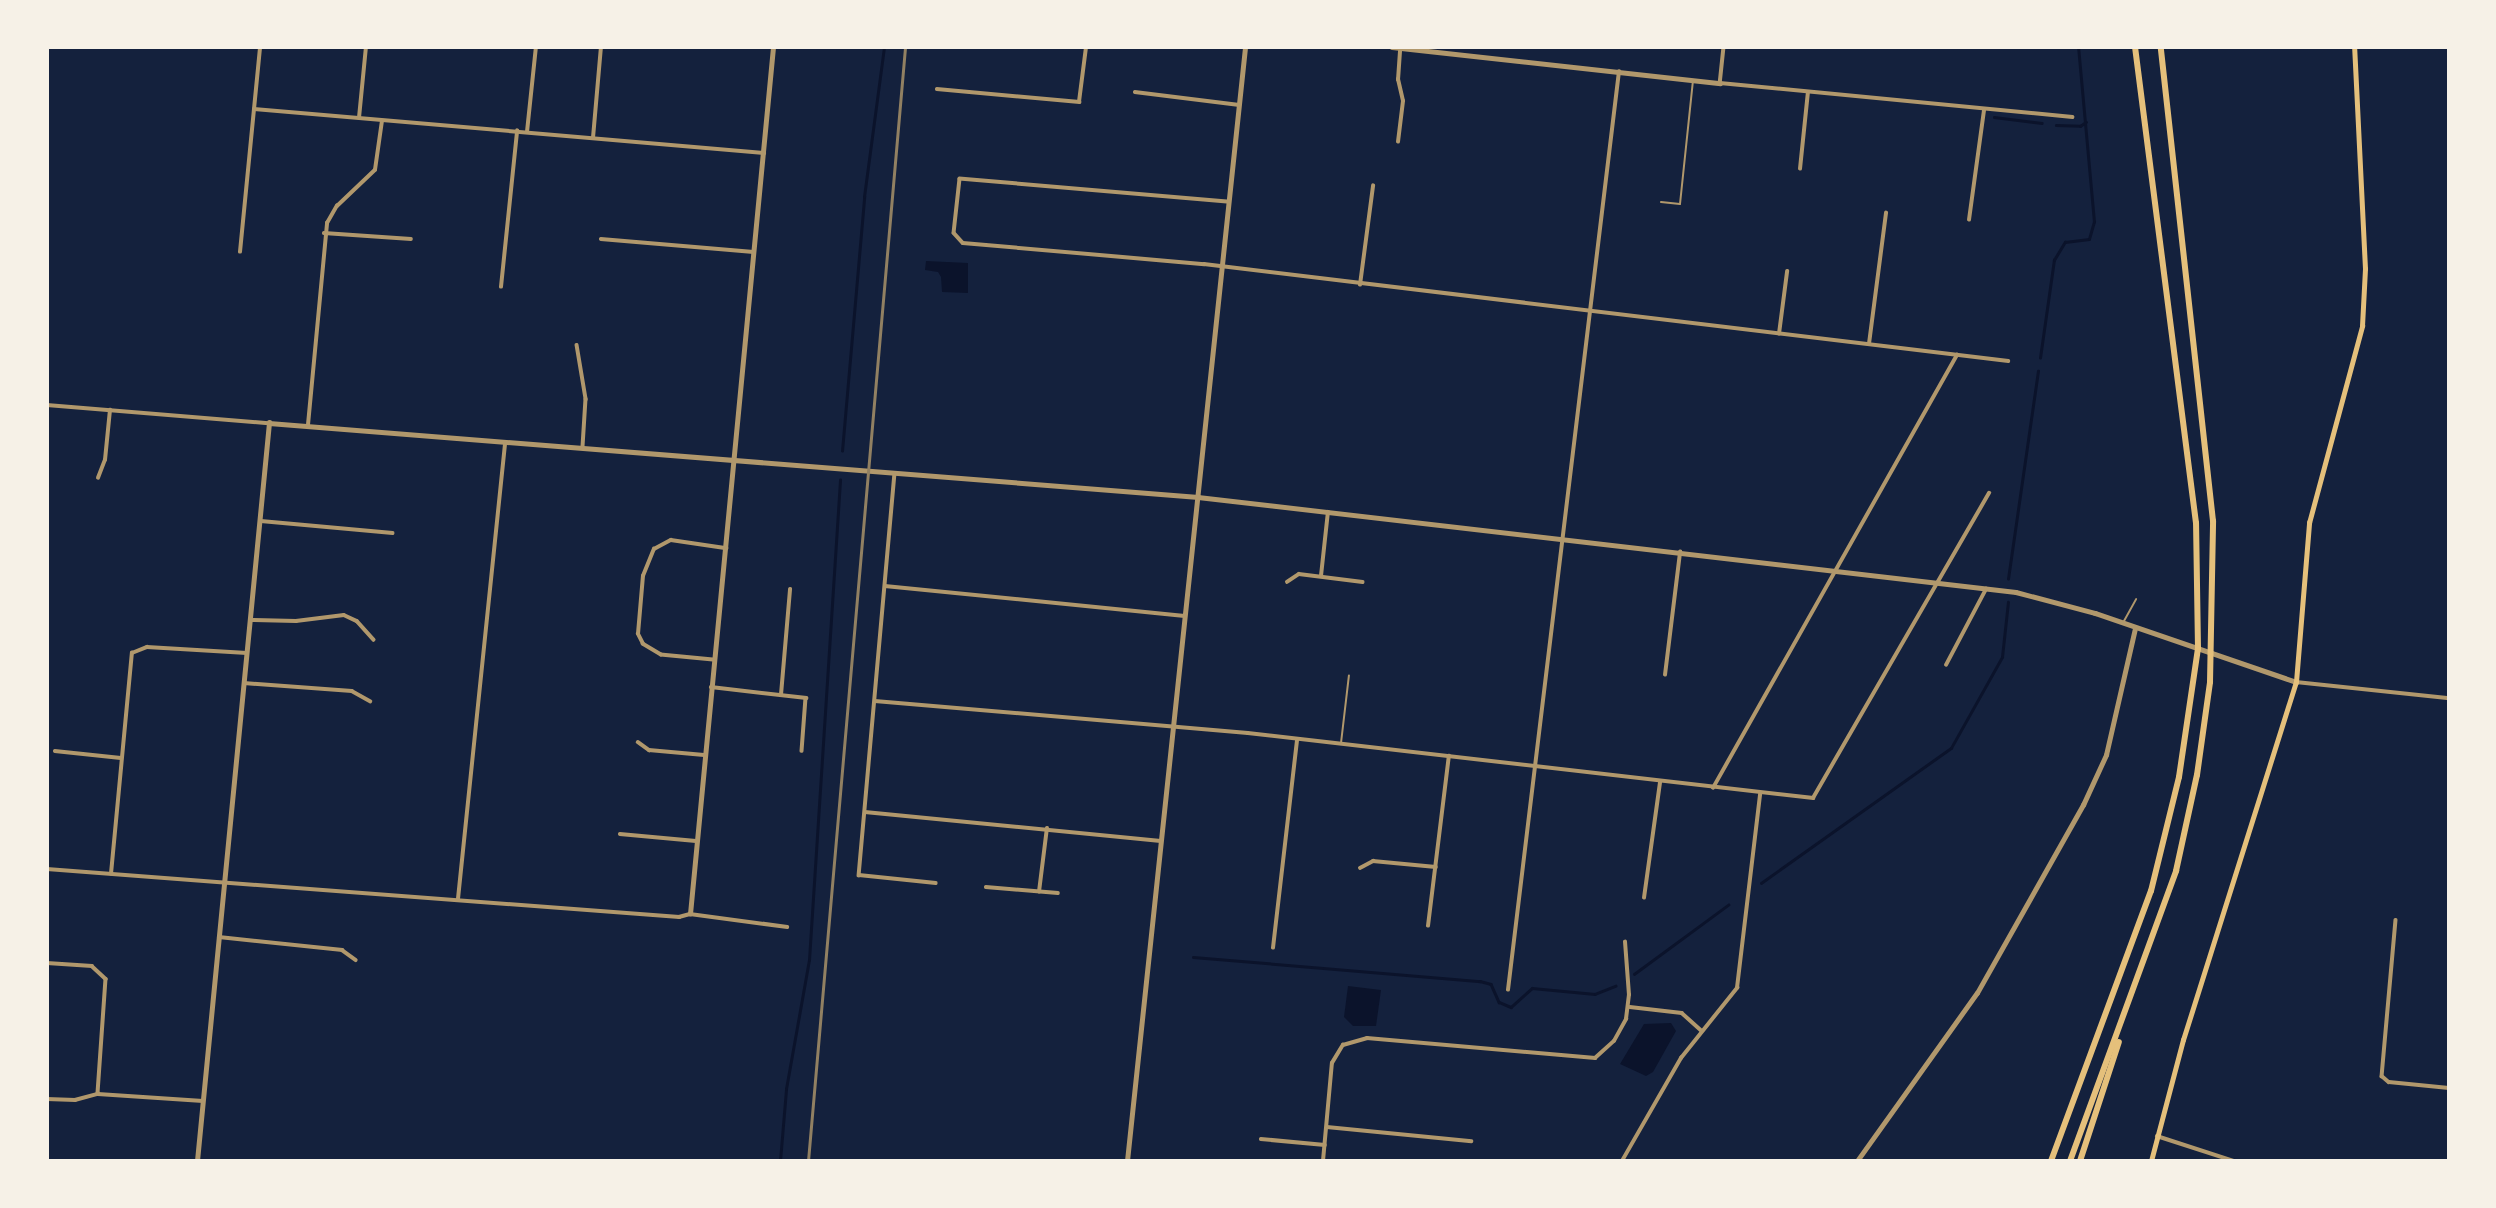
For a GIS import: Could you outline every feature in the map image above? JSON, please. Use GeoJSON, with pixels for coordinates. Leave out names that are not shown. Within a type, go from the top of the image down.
{"type":"FeatureCollection","features":[{"type":"Feature","properties":{"kind":"highway"},"geometry":{"type":"LineString","coordinates":[[2050,1161],[2151,891],[2177,788],[2195,678],[2199,621],[2193,496],[2135,47]]}},
{"type":"Feature","properties":{"kind":"highway"},"geometry":{"type":"LineString","coordinates":[[2070,1161],[2125,1019],[2187,827],[2210,682],[2214,625],[2208,455],[2161,47]]}},
{"type":"Feature","properties":{"kind":"highway"},"geometry":{"type":"LineString","coordinates":[[2080,1161],[2112,1071],[2125,1019]]}},
{"type":"Feature","properties":{"kind":"main road"},"geometry":{"type":"LineString","coordinates":[[2151,1161],[2296,682],[2309,523],[2355,356],[2366,297],[2354,47]]}},
{"type":"Feature","properties":{"kind":"street"},"geometry":{"type":"LineString","coordinates":[[240,252],[260,47]]}},
{"type":"Feature","properties":{"kind":"street"},"geometry":{"type":"LineString","coordinates":[[359,119],[366,47]]}},
{"type":"Feature","properties":{"kind":"street"},"geometry":{"type":"LineString","coordinates":[[527,132],[536,47]]}},
{"type":"Feature","properties":{"kind":"street"},"geometry":{"type":"LineString","coordinates":[[593,138],[601,47]]}},
{"type":"Feature","properties":{"kind":"street"},"geometry":{"type":"LineString","coordinates":[[690,914],[713,660],[736,460],[773,47]]}},
{"type":"Feature","properties":{"kind":"street"},"geometry":{"type":"LineString","coordinates":[[937,89],[1079,102],[1086,47]]}},
{"type":"Feature","properties":{"kind":"street"},"geometry":{"type":"LineString","coordinates":[[1127,1161],[1245,47]]}},
{"type":"Feature","properties":{"kind":"street"},"geometry":{"type":"LineString","coordinates":[[1392,47],[1446,50],[1720,83],[2072,117]]}},
{"type":"Feature","properties":{"kind":"street"},"geometry":{"type":"LineString","coordinates":[[1720,83],[1724,47]]}},
{"type":"Feature","properties":{"kind":"street"},"geometry":{"type":"LineString","coordinates":[[1398,142],[1403,101],[1398,80],[1400,48]]}},
{"type":"Feature","properties":{"kind":"street"},"geometry":{"type":"LineString","coordinates":[[1508,990],[1592,313],[1619,72]]}},
{"type":"Feature","properties":{"kind":"street"},"geometry":{"type":"LineString","coordinates":[[1135,92],[1239,105]]}},
{"type":"Feature","properties":{"kind":"street"},"geometry":{"type":"LineString","coordinates":[[1800,169],[1808,92]]}},
{"type":"Feature","properties":{"kind":"street"},"geometry":{"type":"LineString","coordinates":[[254,109],[764,153]]}},
{"type":"Feature","properties":{"kind":"street"},"geometry":{"type":"LineString","coordinates":[[1969,220],[1984,110]]}},
{"type":"Feature","properties":{"kind":"street"},"geometry":{"type":"LineString","coordinates":[[307,425],[324,233],[337,205],[375,170],[382,121]]}},
{"type":"Feature","properties":{"kind":"street"},"geometry":{"type":"LineString","coordinates":[[500,287],[517,131]]}},
{"type":"Feature","properties":{"kind":"street"},"geometry":{"type":"LineString","coordinates":[[1227,202],[960,179],[955,240],[1220,266],[1592,313],[2008,361]]}},
{"type":"Feature","properties":{"kind":"street"},"geometry":{"type":"LineString","coordinates":[[1360,285],[1373,186]]}},
{"type":"Feature","properties":{"kind":"street"},"geometry":{"type":"LineString","coordinates":[[1870,344],[1886,213]]}},
{"type":"Feature","properties":{"kind":"street"},"geometry":{"type":"LineString","coordinates":[[324,233],[411,239]]}},
{"type":"Feature","properties":{"kind":"street"},"geometry":{"type":"LineString","coordinates":[[601,240],[754,252]]}},
{"type":"Feature","properties":{"kind":"street"},"geometry":{"type":"LineString","coordinates":[[1779,334],[1787,272]]}},
{"type":"Feature","properties":{"kind":"street"},"geometry":{"type":"LineString","coordinates":[[577,345],[586,398],[583,447]]}},
{"type":"Feature","properties":{"kind":"street"},"geometry":{"type":"LineString","coordinates":[[1713,788],[1957,355]]}},
{"type":"Feature","properties":{"kind":"street"},"geometry":{"type":"LineString","coordinates":[[47,405],[1198,497],[1987,588],[2049,599],[2320,688],[2449,698]]}},
{"type":"Feature","properties":{"kind":"street"},"geometry":{"type":"LineString","coordinates":[[98,478],[105,460],[110,410]]}},
{"type":"Feature","properties":{"kind":"street"},"geometry":{"type":"LineString","coordinates":[[197,1161],[269,423]]}},
{"type":"Feature","properties":{"kind":"street"},"geometry":{"type":"LineString","coordinates":[[458,900],[505,441]]}},
{"type":"Feature","properties":{"kind":"street"},"geometry":{"type":"LineString","coordinates":[[895,471],[859,875],[936,883]]}},
{"type":"Feature","properties":{"kind":"street"},"geometry":{"type":"LineString","coordinates":[[875,701],[1173,725],[1813,799],[1989,493]]}},
{"type":"Feature","properties":{"kind":"street"},"geometry":{"type":"LineString","coordinates":[[1321,576],[1328,512]]}},
{"type":"Feature","properties":{"kind":"street"},"geometry":{"type":"LineString","coordinates":[[261,521],[392,533]]}},
{"type":"Feature","properties":{"kind":"street"},"geometry":{"type":"LineString","coordinates":[[713,660],[661,655],[640,640],[643,576],[654,549],[671,540],[726,548]]}},
{"type":"Feature","properties":{"kind":"street"},"geometry":{"type":"LineString","coordinates":[[1665,675],[1680,552]]}},
{"type":"Feature","properties":{"kind":"street"},"geometry":{"type":"LineString","coordinates":[[1287,582],[1299,574],[1363,582]]}},
{"type":"Feature","properties":{"kind":"street"},"geometry":{"type":"LineString","coordinates":[[885,586],[1184,616]]}},
{"type":"Feature","properties":{"kind":"street"},"geometry":{"type":"LineString","coordinates":[[1946,664],[1987,588]]}},
{"type":"Feature","properties":{"kind":"street"},"geometry":{"type":"LineString","coordinates":[[781,695],[790,589]]}},
{"type":"Feature","properties":{"kind":"street"},"geometry":{"type":"LineString","coordinates":[[251,620],[296,621],[344,615],[357,621],[374,640]]}},
{"type":"Feature","properties":{"kind":"street"},"geometry":{"type":"LineString","coordinates":[[1857,1161],[1977,993],[2083,805],[2106,755],[2135,628]]}},
{"type":"Feature","properties":{"kind":"street"},"geometry":{"type":"LineString","coordinates":[[111,874],[130,661],[136,650],[247,653]]}},
{"type":"Feature","properties":{"kind":"street"},"geometry":{"type":"LineString","coordinates":[[244,684],[352,691],[370,701]]}},
{"type":"Feature","properties":{"kind":"street"},"geometry":{"type":"LineString","coordinates":[[711,687],[806,698],[802,751]]}},
{"type":"Feature","properties":{"kind":"street"},"geometry":{"type":"LineString","coordinates":[[1273,948],[1297,738]]}},
{"type":"Feature","properties":{"kind":"street"},"geometry":{"type":"LineString","coordinates":[[638,742],[649,750],[704,755]]}},
{"type":"Feature","properties":{"kind":"street"},"geometry":{"type":"LineString","coordinates":[[55,751],[121,758]]}},
{"type":"Feature","properties":{"kind":"street"},"geometry":{"type":"LineString","coordinates":[[1428,926],[1449,756]]}},
{"type":"Feature","properties":{"kind":"street"},"geometry":{"type":"LineString","coordinates":[[1644,898],[1660,782]]}},
{"type":"Feature","properties":{"kind":"street"},"geometry":{"type":"LineString","coordinates":[[1622,1161],[1701,1030],[1737,988],[1760,793]]}},
{"type":"Feature","properties":{"kind":"street"},"geometry":{"type":"LineString","coordinates":[[865,812],[1161,841]]}},
{"type":"Feature","properties":{"kind":"street"},"geometry":{"type":"LineString","coordinates":[[1039,892],[1047,828]]}},
{"type":"Feature","properties":{"kind":"street"},"geometry":{"type":"LineString","coordinates":[[620,834],[696,841]]}},
{"type":"Feature","properties":{"kind":"street"},"geometry":{"type":"LineString","coordinates":[[1360,868],[1373,860],[1436,867]]}},
{"type":"Feature","properties":{"kind":"street"},"geometry":{"type":"LineString","coordinates":[[47,869],[678,917],[690,914],[788,927]]}},
{"type":"Feature","properties":{"kind":"street"},"geometry":{"type":"LineString","coordinates":[[986,887],[1058,893]]}},
{"type":"Feature","properties":{"kind":"street"},"geometry":{"type":"LineString","coordinates":[[2396,920],[2381,1062],[2382,1076],[2389,1082],[2449,1088]]}},
{"type":"Feature","properties":{"kind":"street"},"geometry":{"type":"LineString","coordinates":[[219,937],[342,950],[356,960]]}},
{"type":"Feature","properties":{"kind":"street"},"geometry":{"type":"LineString","coordinates":[[1323,1161],[1337,1051],[1350,1040],[1367,1038],[1588,1059],[1607,1050],[1629,1007],[1625,942]]}},
{"type":"Feature","properties":{"kind":"street"},"geometry":{"type":"LineString","coordinates":[[47,963],[92,966],[103,974],[107,986],[98,1094]]}},
{"type":"Feature","properties":{"kind":"street"},"geometry":{"type":"LineString","coordinates":[[1629,1007],[1682,1013],[1701,1030]]}},
{"type":"Feature","properties":{"kind":"street"},"geometry":{"type":"LineString","coordinates":[[47,1099],[75,1100],[98,1094],[203,1101]]}},
{"type":"Feature","properties":{"kind":"street"},"geometry":{"type":"LineString","coordinates":[[1327,1127],[1471,1141]]}},
{"type":"Feature","properties":{"kind":"street"},"geometry":{"type":"LineString","coordinates":[[2157,1136],[2234,1161]]}},
{"type":"Feature","properties":{"kind":"street"},"geometry":{"type":"LineString","coordinates":[[1261,1139],[1325,1144]]}},
{"type":"Feature","properties":{"kind":"lane"},"geometry":{"type":"LineString","coordinates":[[1661,202],[1680,204],[1693,80]]}},
{"type":"Feature","properties":{"kind":"lane"},"geometry":{"type":"LineString","coordinates":[[2124,622],[2136,599]]}},
{"type":"Feature","properties":{"kind":"lane"},"geometry":{"type":"LineString","coordinates":[[1341,744],[1349,675]]}},
{"type":"Feature","properties":{"kind":"water"},"geometry":{"type":"Polygon","coordinates":[[[926,261],[968,263],[968,293],[942,292],[941,277],[938,272],[925,270],[926,261]]]}},
{"type":"Feature","properties":{"kind":"water"},"geometry":{"type":"Polygon","coordinates":[[[1348,986],[1381,990],[1376,1026],[1353,1026],[1344,1017],[1348,986]]]}},
{"type":"Feature","properties":{"kind":"water"},"geometry":{"type":"Polygon","coordinates":[[[1671,1023],[1676,1031],[1653,1072],[1646,1076],[1620,1064],[1644,1024],[1671,1023]]]}},
{"type":"Feature","properties":{"kind":"waterway"},"geometry":{"type":"LineString","coordinates":[[842,451],[864,197],[884,47]]}},
{"type":"Feature","properties":{"kind":"waterway"},"geometry":{"type":"LineString","coordinates":[[2040,358],[2054,260],[2065,242],[2089,239],[2094,222],[2078,47]]}},
{"type":"Feature","properties":{"kind":"waterway"},"geometry":{"type":"LineString","coordinates":[[1994,117],[2042,123]]}},
{"type":"Feature","properties":{"kind":"waterway"},"geometry":{"type":"LineString","coordinates":[[2056,125],[2080,126],[2086,122]]}},
{"type":"Feature","properties":{"kind":"waterway"},"geometry":{"type":"LineString","coordinates":[[2008,579],[2038,371]]}},
{"type":"Feature","properties":{"kind":"waterway"},"geometry":{"type":"LineString","coordinates":[[780,1161],[786,1089],[809,960],[840,480]]}},
{"type":"Feature","properties":{"kind":"waterway"},"geometry":{"type":"LineString","coordinates":[[1761,883],[1951,748],[2002,657],[2008,602]]}},
{"type":"Feature","properties":{"kind":"waterway"},"geometry":{"type":"LineString","coordinates":[[1634,974],[1728,905]]}},
{"type":"Feature","properties":{"kind":"waterway"},"geometry":{"type":"LineString","coordinates":[[1193,957],[1480,981],[1491,984],[1499,1002],[1511,1007],[1532,988],[1595,994],[1615,986]]}},
{"type":"Feature","properties":{"kind":"railway"},"geometry":{"type":"LineString","coordinates":[[808,1161],[905,47]]}}]}
